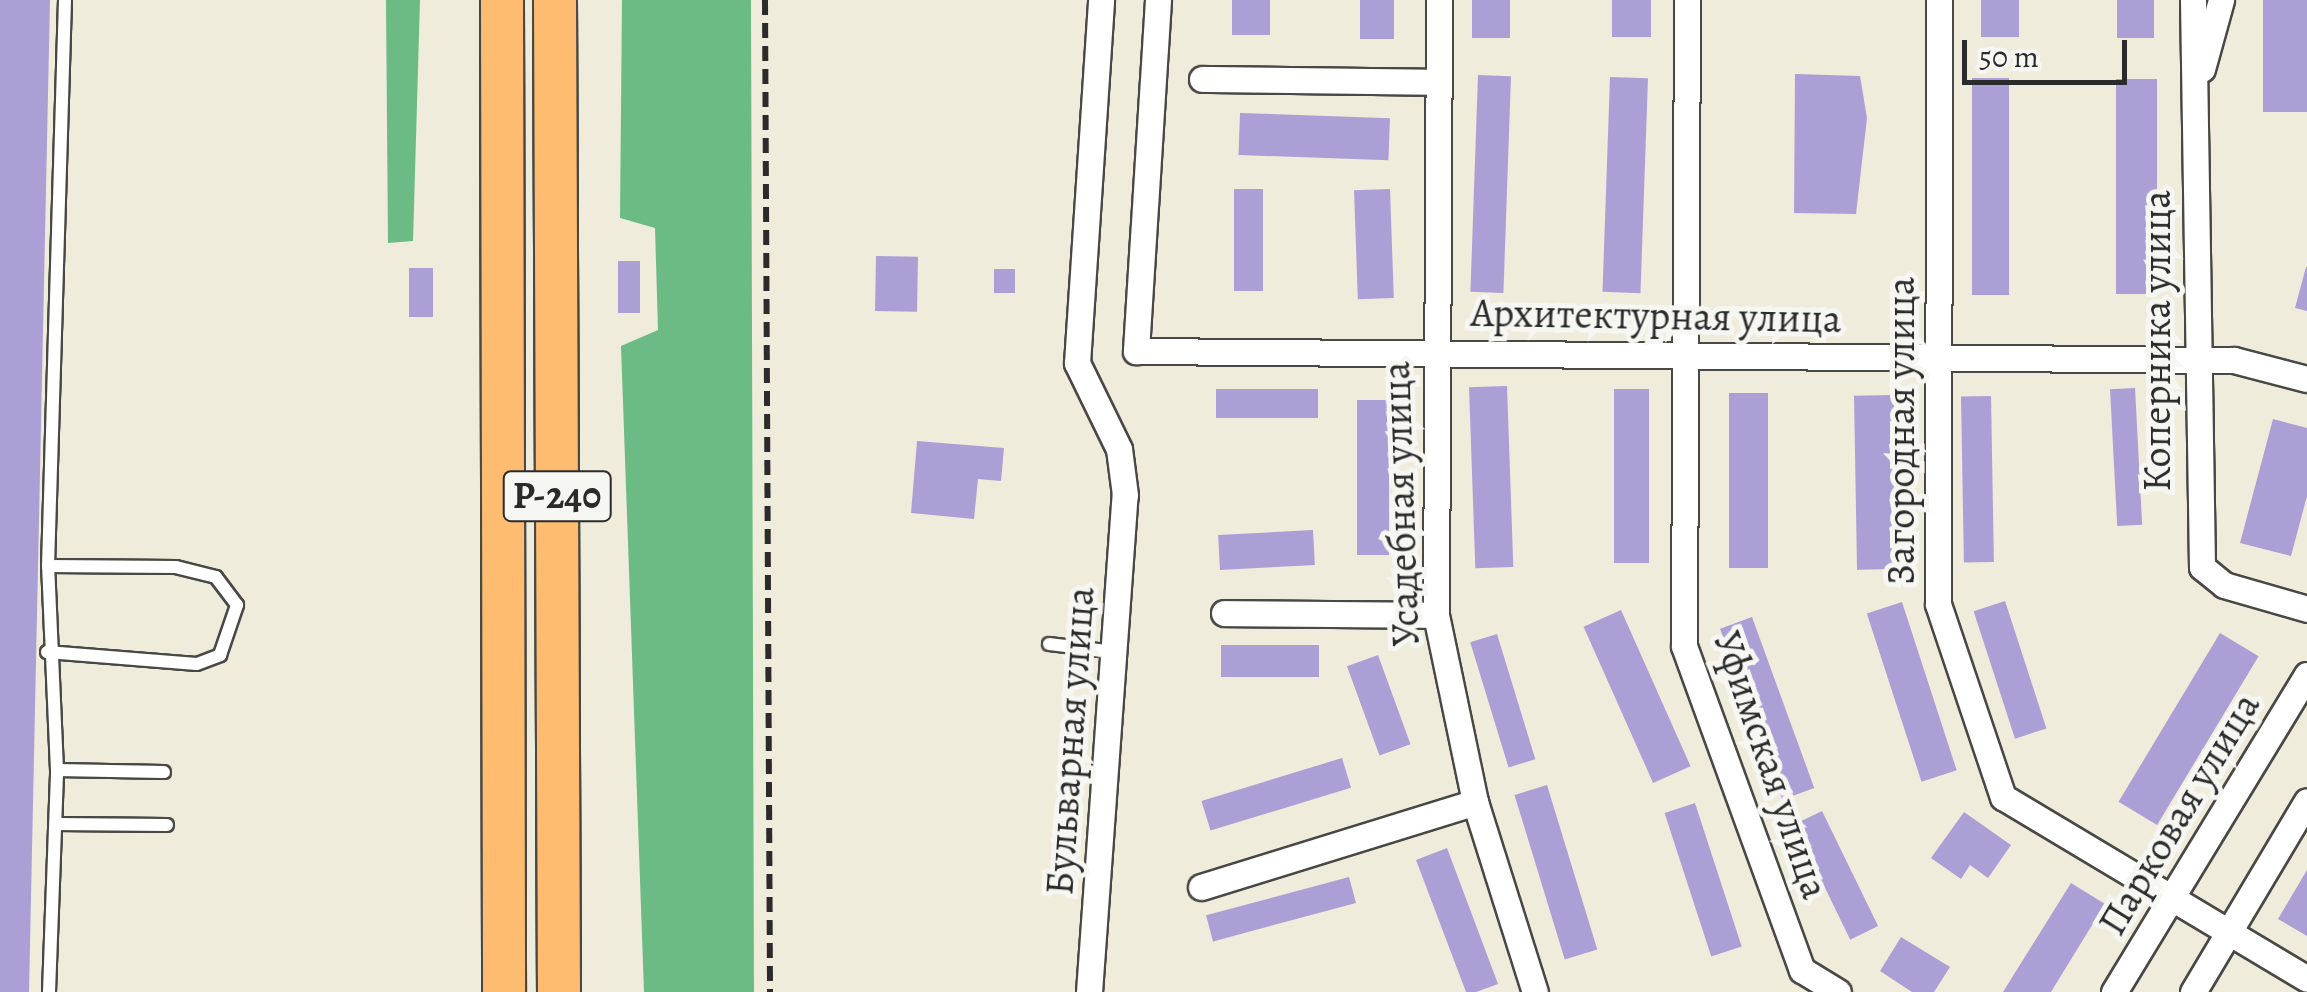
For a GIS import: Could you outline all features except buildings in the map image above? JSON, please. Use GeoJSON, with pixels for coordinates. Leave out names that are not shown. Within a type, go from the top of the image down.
{"type":"FeatureCollection","features":[{"type":"Feature","properties":{"kind":"highway","name":"Р-240"},"geometry":{"type":"LineString","coordinates":[[502,0],[504,992]]}},
{"type":"Feature","properties":{"kind":"highway","name":"Р-240"},"geometry":{"type":"LineString","coordinates":[[556,0],[559,992]]}},
{"type":"Feature","properties":{"kind":"street","name":"Бульварная улица"},"geometry":{"type":"LineString","coordinates":[[1089,992],[1125,495],[1119,449],[1077,363],[1101,0]]}},
{"type":"Feature","properties":{"kind":"street","name":"Архитектурная улица"},"geometry":{"type":"LineString","coordinates":[[1158,0],[1136,351],[2197,359],[2234,360],[2307,379]]}},
{"type":"Feature","properties":{"kind":"street","name":"Усадебная улица"},"geometry":{"type":"LineString","coordinates":[[1438,0],[1433,351],[1436,615],[1476,802],[1535,992]]}},
{"type":"Feature","properties":{"kind":"street","name":"Уфимская улица"},"geometry":{"type":"LineString","coordinates":[[1688,0],[1684,646],[1802,970],[1838,992]]}},
{"type":"Feature","properties":{"kind":"street","name":"Загородная улица"},"geometry":{"type":"LineString","coordinates":[[1940,0],[1938,604],[2003,797],[2231,930],[2307,979]]}},
{"type":"Feature","properties":{"kind":"street","name":"Коперника улица"},"geometry":{"type":"LineString","coordinates":[[2194,0],[2202,568],[2224,585],[2307,609]]}},
{"type":"Feature","properties":{"kind":"street"},"geometry":{"type":"LineString","coordinates":[[2193,102],[2221,0]]}},
{"type":"Feature","properties":{"kind":"street"},"geometry":{"type":"LineString","coordinates":[[1202,79],[1438,82]]}},
{"type":"Feature","properties":{"kind":"street"},"geometry":{"type":"LineString","coordinates":[[1224,613],[1436,615]]}},
{"type":"Feature","properties":{"kind":"street","name":"Парковая улица"},"geometry":{"type":"LineString","coordinates":[[2114,992],[2307,675]]}},
{"type":"Feature","properties":{"kind":"street"},"geometry":{"type":"LineString","coordinates":[[2193,992],[2307,801]]}},
{"type":"Feature","properties":{"kind":"street"},"geometry":{"type":"LineString","coordinates":[[1201,888],[1476,802]]}},
{"type":"Feature","properties":{"kind":"lane"},"geometry":{"type":"LineString","coordinates":[[49,992],[57,770],[47,652],[48,566],[65,0]]}},
{"type":"Feature","properties":{"kind":"lane"},"geometry":{"type":"LineString","coordinates":[[47,652],[197,664],[220,655],[237,605],[216,577],[176,567],[48,566]]}},
{"type":"Feature","properties":{"kind":"lane"},"geometry":{"type":"LineString","coordinates":[[1048,644],[1115,652]]}},
{"type":"Feature","properties":{"kind":"lane"},"geometry":{"type":"LineString","coordinates":[[57,770],[164,772]]}},
{"type":"Feature","properties":{"kind":"lane"},"geometry":{"type":"LineString","coordinates":[[56,824],[167,825]]}},
{"type":"Feature","properties":{"kind":"green space"},"geometry":{"type":"Polygon","coordinates":[[[386,0],[420,0],[413,241],[388,243],[386,0]]]}},
{"type":"Feature","properties":{"kind":"green space"},"geometry":{"type":"Polygon","coordinates":[[[622,0],[751,0],[754,992],[644,992],[621,346],[658,330],[655,228],[620,218],[622,0]]]}},
{"type":"Feature","properties":{"kind":"railway"},"geometry":{"type":"LineString","coordinates":[[765,0],[770,992]]}}]}
